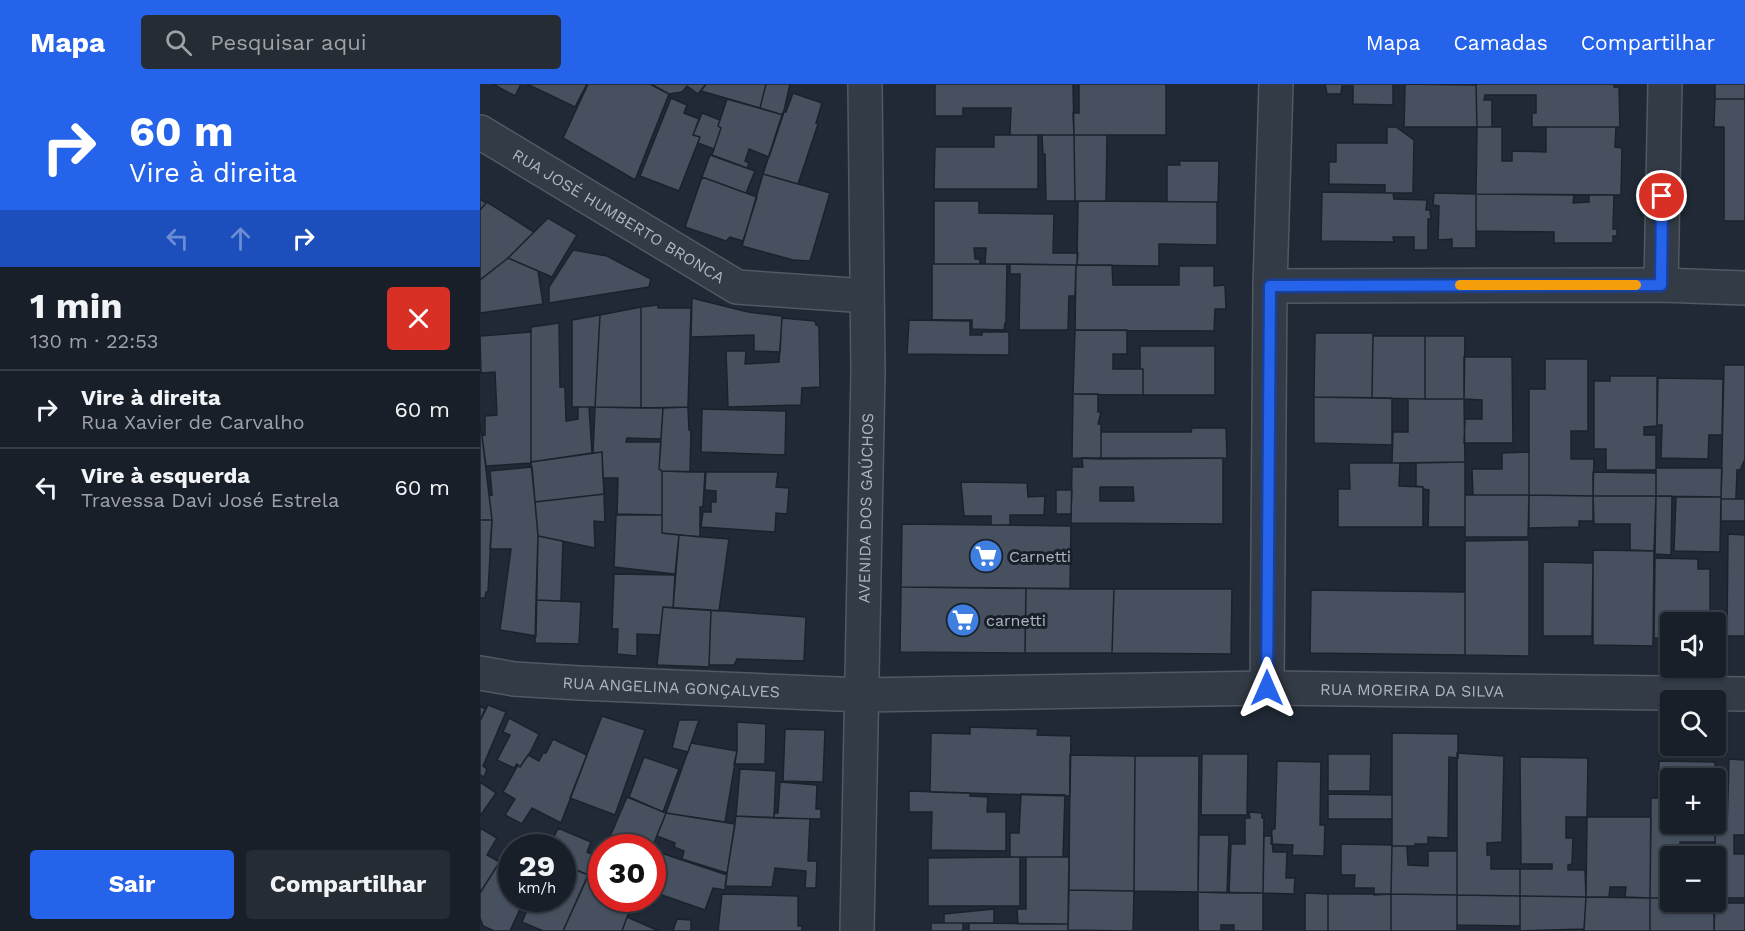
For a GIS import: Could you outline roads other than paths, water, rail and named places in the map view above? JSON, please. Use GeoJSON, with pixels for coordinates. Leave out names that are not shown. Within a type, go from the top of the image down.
{"type":"FeatureCollection","features":[{"type":"Feature","properties":{"kind":"street","name":"AVENIDA DOS GAÚCHOS"},"geometry":{"type":"LineString","coordinates":[[857,931],[868,372],[864,84]]}},
{"type":"Feature","properties":{"kind":"street"},"geometry":{"type":"LineString","coordinates":[[1267,688],[1270,286],[1276,84]]}},
{"type":"Feature","properties":{"kind":"street"},"geometry":{"type":"LineString","coordinates":[[1661,285],[1665,84]]}},
{"type":"Feature","properties":{"kind":"street","name":"RUA JOSÉ HUMBERTO BRONCA"},"geometry":{"type":"LineString","coordinates":[[480,132],[737,287],[867,296]]}},
{"type":"Feature","properties":{"kind":"street"},"geometry":{"type":"LineString","coordinates":[[1270,286],[1661,285],[1745,288]]}},
{"type":"Feature","properties":{"kind":"street","name":"RUA ANGELINA GONÇALVES"},"geometry":{"type":"LineString","coordinates":[[480,673],[514,679],[580,683],[862,694]]}},
{"type":"Feature","properties":{"kind":"street","name":"RUA MOREIRA DA SILVA"},"geometry":{"type":"LineString","coordinates":[[862,694],[1267,688],[1745,694]]}},
{"type":"Feature","properties":{"kind":"place","name":"Carnetti"},"geometry":{"type":"Point","coordinates":[986,556]}},
{"type":"Feature","properties":{"kind":"place","name":"carnetti"},"geometry":{"type":"Point","coordinates":[963,620]}}]}
